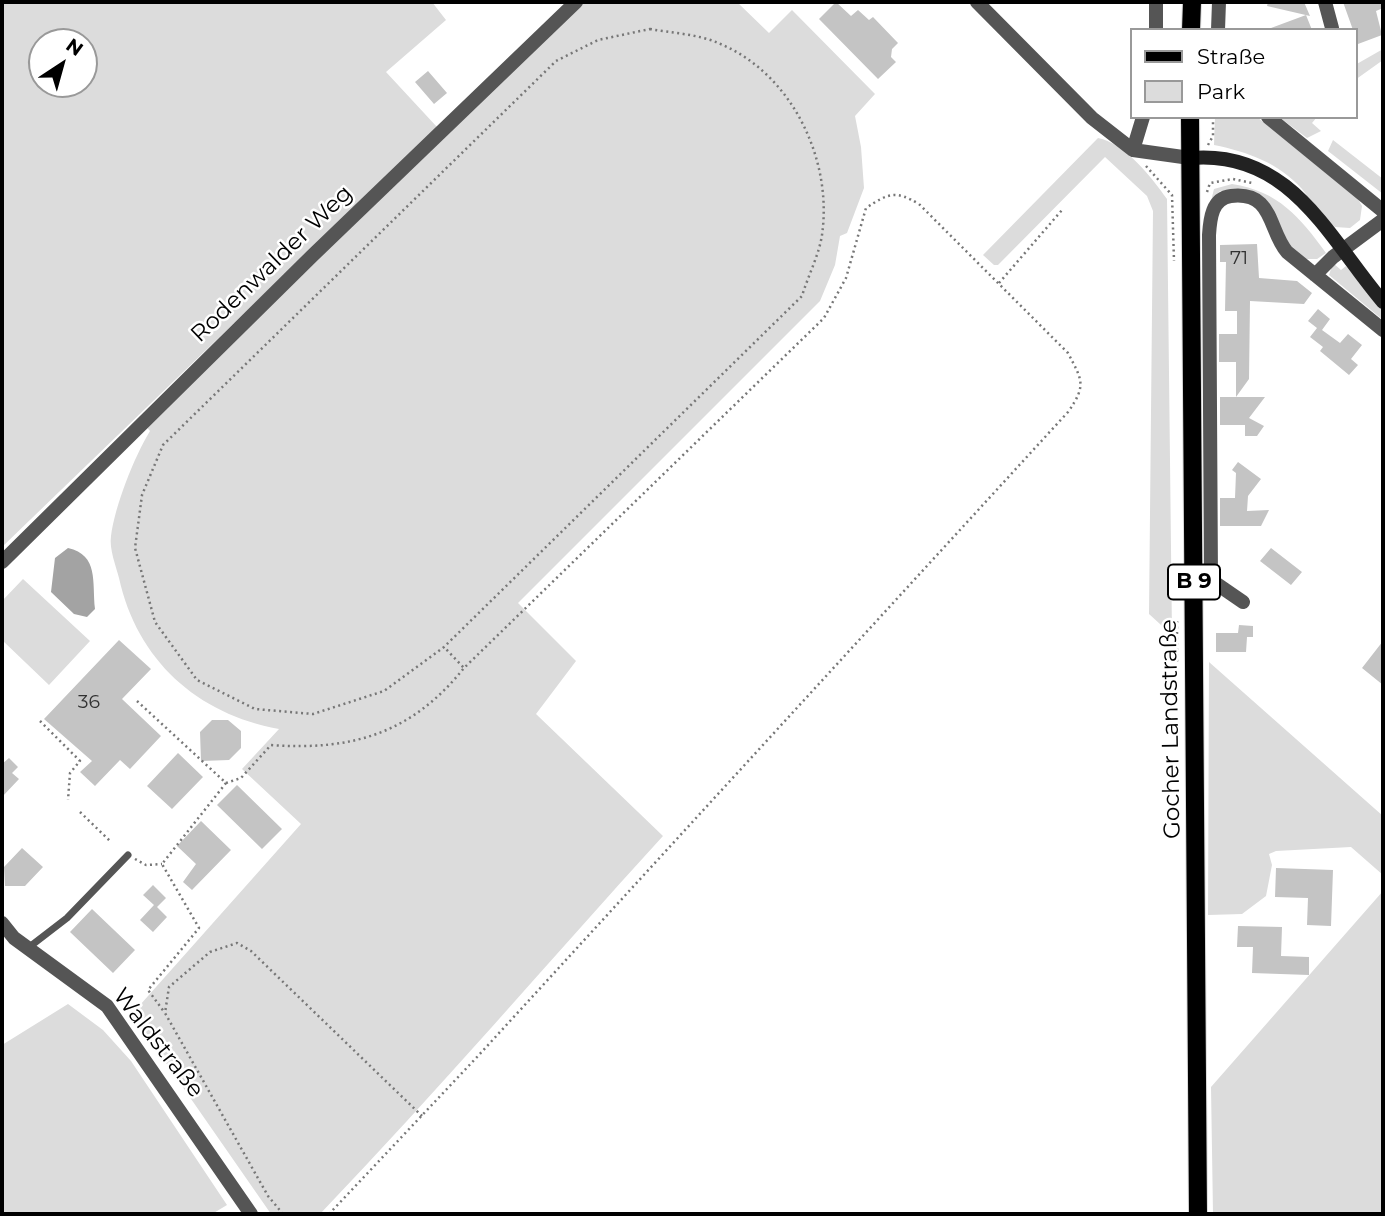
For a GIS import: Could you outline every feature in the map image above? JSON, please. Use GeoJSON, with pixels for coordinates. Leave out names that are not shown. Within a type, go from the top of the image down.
{"type":"FeatureCollection","features":[{"type":"Feature","properties":{"kind":"main road"},"geometry":{"type":"LineString","coordinates":[[1191,28],[1192,2]]}},
{"type":"Feature","properties":{"kind":"main road","name":"Gocher Landstraße"},"geometry":{"type":"LineString","coordinates":[[1190,119],[1198,1214]]}},
{"type":"Feature","properties":{"kind":"street","name":"Rodenwalder Weg"},"geometry":{"type":"LineString","coordinates":[[2,562],[302,266],[576,2]]}},
{"type":"Feature","properties":{"kind":"street"},"geometry":{"type":"LineString","coordinates":[[977,2],[1092,118],[1133,150],[1240,163],[1278,179],[1300,197],[1383,302]]}},
{"type":"Feature","properties":{"kind":"street"},"geometry":{"type":"LineString","coordinates":[[1156,2],[1156,28]]}},
{"type":"Feature","properties":{"kind":"street"},"geometry":{"type":"LineString","coordinates":[[1218,28],[1219,2]]}},
{"type":"Feature","properties":{"kind":"street"},"geometry":{"type":"LineString","coordinates":[[1325,2],[1332,28]]}},
{"type":"Feature","properties":{"kind":"street"},"geometry":{"type":"LineString","coordinates":[[1133,150],[1142,119]]}},
{"type":"Feature","properties":{"kind":"street"},"geometry":{"type":"LineString","coordinates":[[1270,119],[1383,211]]}},
{"type":"Feature","properties":{"kind":"street"},"geometry":{"type":"LineString","coordinates":[[1243,602],[1211,580],[1209,235],[1211,218],[1218,201],[1225,197],[1243,196],[1259,204],[1274,222],[1281,245],[1383,330]]}},
{"type":"Feature","properties":{"kind":"street"},"geometry":{"type":"LineString","coordinates":[[1315,275],[1383,220]]}},
{"type":"Feature","properties":{"kind":"street","name":"Waldstraße"},"geometry":{"type":"LineString","coordinates":[[2,923],[28,948],[107,1006],[251,1214]]}},
{"type":"Feature","properties":{"kind":"lane"},"geometry":{"type":"LineString","coordinates":[[28,948],[67,918],[128,855]]}},
{"type":"Feature","properties":{"kind":"path"},"geometry":{"type":"LineString","coordinates":[[650,29],[718,43],[772,76],[804,125],[823,182],[822,236],[802,296],[444,647],[384,691],[313,714],[255,709],[197,680],[155,622],[135,548],[142,495],[163,445],[555,61],[598,40],[650,29]]}},
{"type":"Feature","properties":{"kind":"path"},"geometry":{"type":"LineString","coordinates":[[162,864],[226,783],[241,778],[271,745],[332,746],[371,738],[408,721],[442,695],[464,668],[824,318],[846,278],[866,208],[887,195],[903,195],[919,204],[1068,353],[1082,380],[1079,396],[422,1116],[329,1214]]}},
{"type":"Feature","properties":{"kind":"path"},"geometry":{"type":"LineString","coordinates":[[999,283],[1062,210]]}},
{"type":"Feature","properties":{"kind":"path"},"geometry":{"type":"LineString","coordinates":[[444,647],[464,668]]}},
{"type":"Feature","properties":{"kind":"path"},"geometry":{"type":"LineString","coordinates":[[137,701],[226,783]]}},
{"type":"Feature","properties":{"kind":"path"},"geometry":{"type":"LineString","coordinates":[[40,721],[80,761],[70,773],[68,800]]}},
{"type":"Feature","properties":{"kind":"path"},"geometry":{"type":"LineString","coordinates":[[80,812],[110,841]]}},
{"type":"Feature","properties":{"kind":"path"},"geometry":{"type":"LineString","coordinates":[[128,855],[146,864],[162,864]]}},
{"type":"Feature","properties":{"kind":"path"},"geometry":{"type":"LineString","coordinates":[[162,864],[200,928],[148,990],[165,1013],[268,1196],[283,1214]]}},
{"type":"Feature","properties":{"kind":"path"},"geometry":{"type":"LineString","coordinates":[[165,1013],[169,987],[209,951],[237,943],[251,951],[422,1116]]}},
{"type":"Feature","properties":{"kind":"green space"},"geometry":{"type":"Polygon","coordinates":[[[2,2],[432,2],[446,20],[386,72],[437,127],[2,547],[2,2]]]}},
{"type":"Feature","properties":{"kind":"green space"},"geometry":{"type":"Polygon","coordinates":[[[576,2],[737,2],[769,33],[792,10],[875,94],[855,116],[861,147],[864,188],[847,233],[840,236],[835,265],[820,301],[518,603],[576,661],[536,714],[663,836],[450,1074],[320,1214],[271,1214],[132,1014],[301,824],[242,769],[279,729],[249,722],[222,711],[197,696],[175,679],[156,658],[140,634],[128,607],[113,557],[113,524],[126,482],[150,431],[142,422],[576,2]]]}},
{"type":"Feature","properties":{"kind":"green space"},"geometry":{"type":"Polygon","coordinates":[[[1383,49],[1383,60],[1357,79],[1357,64],[1383,49]]]}},
{"type":"Feature","properties":{"kind":"green space"},"geometry":{"type":"Polygon","coordinates":[[[1215,119],[1259,119],[1358,199],[1362,206],[1360,220],[1350,228],[1335,227],[1293,180],[1273,165],[1251,155],[1214,145],[1215,119]]]}},
{"type":"Feature","properties":{"kind":"green space"},"geometry":{"type":"Polygon","coordinates":[[[1282,119],[1315,119],[1312,123],[1321,131],[1307,138],[1282,119]]]}},
{"type":"Feature","properties":{"kind":"green space"},"geometry":{"type":"Polygon","coordinates":[[[1098,138],[1128,154],[1167,199],[1172,635],[1149,614],[1153,211],[1147,196],[1105,157],[998,265],[994,265],[983,255],[1098,138]]]}},
{"type":"Feature","properties":{"kind":"green space"},"geometry":{"type":"Polygon","coordinates":[[[1333,140],[1383,179],[1383,194],[1328,151],[1333,140]]]}},
{"type":"Feature","properties":{"kind":"green space"},"geometry":{"type":"Polygon","coordinates":[[[1232,184],[1248,187],[1275,199],[1297,217],[1326,253],[1317,259],[1302,259],[1286,242],[1270,204],[1238,189],[1220,191],[1211,201],[1214,189],[1232,184]]]}},
{"type":"Feature","properties":{"kind":"green space"},"geometry":{"type":"Polygon","coordinates":[[[1333,263],[1341,270],[1346,266],[1383,311],[1383,320],[1329,275],[1333,263]]]}},
{"type":"Feature","properties":{"kind":"green space"},"geometry":{"type":"Polygon","coordinates":[[[23,579],[90,641],[49,685],[2,640],[2,601],[23,579]]]}},
{"type":"Feature","properties":{"kind":"green space"},"geometry":{"type":"Polygon","coordinates":[[[1209,662],[1383,816],[1383,875],[1351,847],[1276,851],[1269,854],[1272,865],[1266,896],[1242,914],[1208,915],[1209,662]]]}},
{"type":"Feature","properties":{"kind":"green space"},"geometry":{"type":"Polygon","coordinates":[[[1383,891],[1383,1214],[1213,1214],[1211,1087],[1383,891]]]}},
{"type":"Feature","properties":{"kind":"green space"},"geometry":{"type":"Polygon","coordinates":[[[68,1004],[103,1030],[131,1061],[227,1205],[212,1214],[5,1214],[2,1208],[2,1045],[68,1004]]]}},
{"type":"Feature","properties":{"kind":"shaded area"},"geometry":{"type":"Polygon","coordinates":[[[68,548],[85,557],[92,571],[95,609],[87,617],[74,614],[51,592],[55,558],[68,548]]]}},
{"type":"Feature","properties":{"kind":"building"},"geometry":{"type":"Polygon","coordinates":[[[836,2],[851,16],[858,10],[869,20],[873,17],[898,43],[892,49],[891,57],[896,62],[878,79],[819,19],[836,2]]]}},
{"type":"Feature","properties":{"kind":"building"},"geometry":{"type":"Polygon","coordinates":[[[1268,2],[1304,2],[1310,16],[1267,6],[1268,2]]]}},
{"type":"Feature","properties":{"kind":"building"},"geometry":{"type":"Polygon","coordinates":[[[1343,2],[1383,2],[1383,8],[1376,11],[1382,35],[1358,44],[1357,28],[1352,28],[1343,2]]]}},
{"type":"Feature","properties":{"kind":"building"},"geometry":{"type":"Polygon","coordinates":[[[1306,15],[1311,28],[1271,28],[1306,15]]]}},
{"type":"Feature","properties":{"kind":"building"},"geometry":{"type":"Polygon","coordinates":[[[428,71],[447,93],[434,104],[415,82],[428,71]]]}},
{"type":"Feature","properties":{"kind":"building"},"geometry":{"type":"Polygon","coordinates":[[[1257,244],[1259,278],[1297,281],[1312,293],[1304,304],[1250,301],[1249,379],[1236,397],[1236,362],[1219,362],[1219,334],[1237,334],[1237,311],[1225,311],[1226,262],[1220,262],[1220,245],[1257,244]]]}},
{"type":"Feature","properties":{"kind":"building"},"geometry":{"type":"Polygon","coordinates":[[[1318,309],[1330,319],[1322,330],[1340,343],[1348,334],[1362,345],[1351,359],[1358,365],[1349,375],[1320,351],[1323,347],[1310,337],[1317,328],[1308,321],[1318,309]]]}},
{"type":"Feature","properties":{"kind":"building"},"geometry":{"type":"Polygon","coordinates":[[[1220,397],[1265,397],[1249,418],[1264,426],[1257,436],[1245,436],[1245,425],[1220,425],[1220,397]]]}},
{"type":"Feature","properties":{"kind":"building"},"geometry":{"type":"Polygon","coordinates":[[[1238,462],[1261,479],[1248,496],[1247,511],[1269,510],[1261,526],[1220,526],[1220,498],[1235,498],[1236,473],[1232,470],[1238,462]]]}},
{"type":"Feature","properties":{"kind":"building"},"geometry":{"type":"Polygon","coordinates":[[[1271,548],[1302,572],[1291,585],[1260,561],[1271,548]]]}},
{"type":"Feature","properties":{"kind":"building"},"geometry":{"type":"Polygon","coordinates":[[[1239,625],[1253,626],[1253,637],[1247,637],[1246,652],[1216,652],[1216,633],[1238,633],[1239,625]]]}},
{"type":"Feature","properties":{"kind":"building"},"geometry":{"type":"Polygon","coordinates":[[[119,640],[151,669],[122,699],[161,736],[130,769],[120,760],[95,786],[80,772],[92,761],[44,719],[119,640]]]}},
{"type":"Feature","properties":{"kind":"building"},"geometry":{"type":"Polygon","coordinates":[[[1383,641],[1383,685],[1362,668],[1383,641]]]}},
{"type":"Feature","properties":{"kind":"building"},"geometry":{"type":"Polygon","coordinates":[[[212,720],[228,720],[241,731],[241,748],[229,760],[201,761],[200,732],[212,720]]]}},
{"type":"Feature","properties":{"kind":"building"},"geometry":{"type":"Polygon","coordinates":[[[178,753],[203,777],[172,809],[147,786],[178,753]]]}},
{"type":"Feature","properties":{"kind":"building"},"geometry":{"type":"Polygon","coordinates":[[[9,758],[18,767],[12,773],[19,779],[2,797],[2,764],[9,758]]]}},
{"type":"Feature","properties":{"kind":"building"},"geometry":{"type":"Polygon","coordinates":[[[237,785],[282,829],[262,849],[217,805],[237,785]]]}},
{"type":"Feature","properties":{"kind":"building"},"geometry":{"type":"Polygon","coordinates":[[[201,821],[231,850],[192,890],[183,882],[196,864],[177,846],[201,821]]]}},
{"type":"Feature","properties":{"kind":"building"},"geometry":{"type":"Polygon","coordinates":[[[22,848],[43,867],[25,886],[5,886],[4,867],[22,848]]]}},
{"type":"Feature","properties":{"kind":"building"},"geometry":{"type":"Polygon","coordinates":[[[1276,868],[1333,870],[1331,926],[1307,925],[1308,898],[1275,897],[1276,868]]]}},
{"type":"Feature","properties":{"kind":"building"},"geometry":{"type":"Polygon","coordinates":[[[153,885],[166,898],[157,907],[167,917],[153,932],[140,920],[154,905],[143,895],[153,885]]]}},
{"type":"Feature","properties":{"kind":"building"},"geometry":{"type":"Polygon","coordinates":[[[92,909],[135,950],[113,973],[70,932],[92,909]]]}},
{"type":"Feature","properties":{"kind":"building"},"geometry":{"type":"Polygon","coordinates":[[[1238,926],[1282,927],[1281,956],[1309,957],[1309,975],[1252,973],[1253,947],[1237,947],[1238,926]]]}}]}
